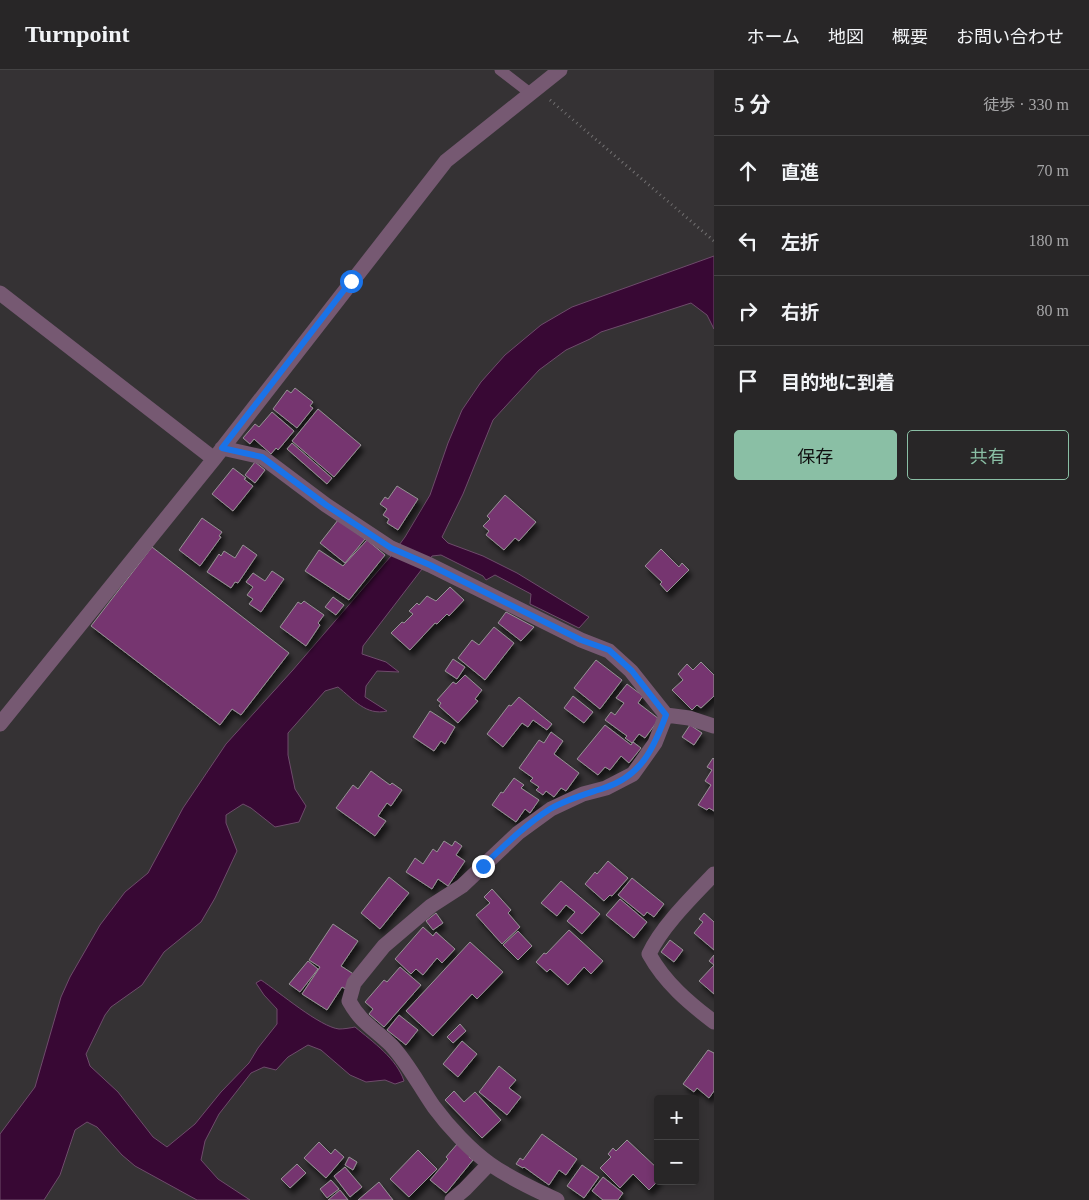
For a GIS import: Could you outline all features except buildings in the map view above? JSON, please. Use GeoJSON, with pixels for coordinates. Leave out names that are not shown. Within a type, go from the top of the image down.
{"type":"FeatureCollection","features":[{"type":"Feature","properties":{"kind":"street"},"geometry":{"type":"LineString","coordinates":[[0,724],[218,453],[446,161],[560,70]]}},
{"type":"Feature","properties":{"kind":"street"},"geometry":{"type":"LineString","coordinates":[[0,293],[218,453],[262,457],[326,505],[391,548],[430,565],[581,640],[609,650],[632,671],[666,715],[689,718],[714,726]]}},
{"type":"Feature","properties":{"kind":"street"},"geometry":{"type":"LineString","coordinates":[[557,1200],[489,1164],[454,1132],[434,1107],[421,1084],[391,1045],[357,1015],[349,1001],[354,982],[384,946],[431,906],[462,886],[524,828],[551,809],[582,794],[606,788],[633,774],[655,743],[666,715]]}},
{"type":"Feature","properties":{"kind":"street"},"geometry":{"type":"LineString","coordinates":[[714,874],[666,929],[654,944],[650,954],[658,970],[686,1001],[714,1022]]}},
{"type":"Feature","properties":{"kind":"street"},"geometry":{"type":"LineString","coordinates":[[452,1200],[466,1189],[489,1164]]}},
{"type":"Feature","properties":{"kind":"lane"},"geometry":{"type":"LineString","coordinates":[[500,70],[533,91]]}},
{"type":"Feature","properties":{"kind":"path"},"geometry":{"type":"LineString","coordinates":[[533,91],[714,241]]}},
{"type":"Feature","properties":{"kind":"shaded area"},"geometry":{"type":"Polygon","coordinates":[[[714,256],[714,329],[707,315],[691,303],[601,332],[566,350],[539,370],[493,420],[463,494],[442,537],[448,543],[483,556],[517,573],[589,617],[579,628],[530,604],[531,594],[495,575],[486,580],[483,576],[441,555],[432,556],[363,646],[362,654],[386,662],[399,672],[377,671],[366,686],[365,697],[387,711],[379,712],[366,709],[338,687],[325,691],[288,733],[288,755],[295,789],[306,806],[299,822],[275,827],[243,804],[226,815],[226,823],[237,851],[215,898],[201,922],[164,952],[142,985],[111,1007],[105,1015],[86,1054],[90,1066],[118,1092],[153,1137],[167,1147],[195,1124],[221,1092],[249,1063],[277,1024],[277,1009],[256,983],[261,980],[300,1008],[331,1027],[339,1029],[355,1027],[390,1058],[401,1073],[404,1081],[395,1084],[385,1080],[366,1082],[350,1075],[321,1050],[308,1045],[288,1057],[276,1070],[264,1067],[251,1073],[219,1114],[205,1141],[201,1160],[218,1179],[250,1200],[197,1200],[135,1166],[122,1155],[97,1127],[87,1122],[75,1130],[60,1175],[44,1200],[0,1200],[0,1134],[35,1087],[61,997],[70,977],[100,925],[125,892],[148,873],[183,808],[226,744],[292,671],[391,556],[405,537],[430,495],[462,410],[481,382],[505,355],[541,325],[572,307],[714,256]]]}},
{"type":"Feature","properties":{"kind":"route"},"geometry":{"type":"LineString","coordinates":[[351,281],[222,448],[262,457],[326,505],[391,548],[430,565],[581,640],[609,650],[632,671],[666,715],[655,743],[633,774],[606,788],[582,794],[551,809],[518,833],[483,866]]}}]}
